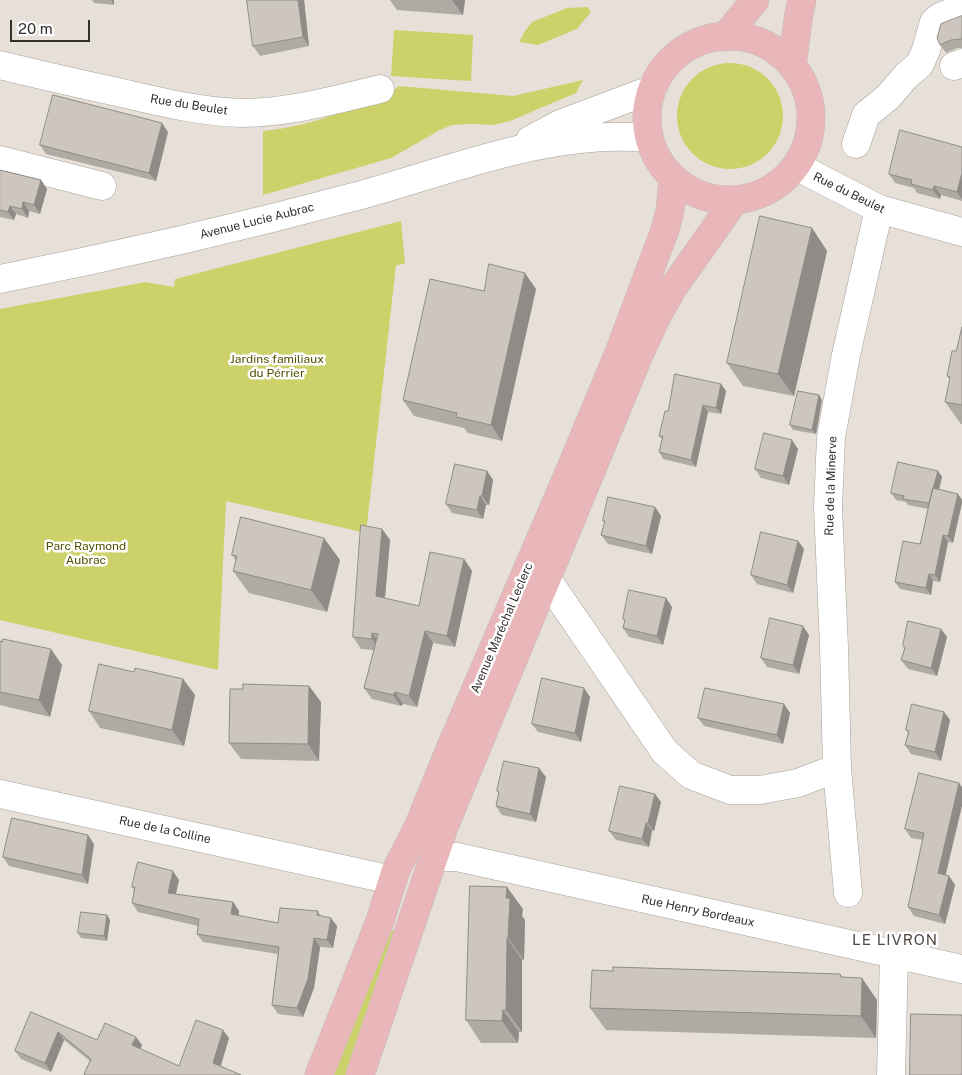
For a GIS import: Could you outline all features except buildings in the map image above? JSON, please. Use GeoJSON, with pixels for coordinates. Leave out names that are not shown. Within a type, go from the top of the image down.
{"type":"FeatureCollection","features":[{"type":"Feature","properties":{"kind":"main road"},"geometry":{"type":"LineString","coordinates":[[725,37],[755,0]]}},
{"type":"Feature","properties":{"kind":"main road"},"geometry":{"type":"LineString","coordinates":[[792,66],[802,0]]}},
{"type":"Feature","properties":{"kind":"main road"},"geometry":{"type":"LineString","coordinates":[[725,37],[744,38],[762,44],[778,53],[792,66],[806,89],[811,115],[808,141],[796,166],[784,179],[770,189],[736,200],[716,199],[698,194],[673,178],[658,160],[650,138],[647,114],[652,89],[666,67],[678,55],[700,42],[725,37]]}},
{"type":"Feature","properties":{"kind":"main road","name":"Avenue Maréchal Leclerc"},"geometry":{"type":"LineString","coordinates":[[319,1075],[380,921],[392,880],[420,825],[454,740],[620,350],[665,230],[670,211],[673,178]]}},
{"type":"Feature","properties":{"kind":"main road","name":"Avenue Maréchal Leclerc"},"geometry":{"type":"LineString","coordinates":[[360,1075],[444,827],[639,355],[658,314],[680,276],[736,200]]}},
{"type":"Feature","properties":{"kind":"street"},"geometry":{"type":"LineString","coordinates":[[856,144],[866,115],[888,97],[906,76],[920,64],[934,22],[940,17],[962,8]]}},
{"type":"Feature","properties":{"kind":"street","name":"Rue du Beulet"},"geometry":{"type":"LineString","coordinates":[[0,65],[170,104],[241,113],[270,112],[336,100],[380,89]]}},
{"type":"Feature","properties":{"kind":"street","name":"Avenue Lucie Aubrac"},"geometry":{"type":"LineString","coordinates":[[512,151],[560,124],[652,89]]}},
{"type":"Feature","properties":{"kind":"street","name":"Avenue Lucie Aubrac"},"geometry":{"type":"LineString","coordinates":[[0,279],[243,226],[361,195],[512,151],[594,137],[631,136],[650,138]]}},
{"type":"Feature","properties":{"kind":"street"},"geometry":{"type":"LineString","coordinates":[[0,160],[102,186]]}},
{"type":"Feature","properties":{"kind":"street","name":"Rue du Beulet"},"geometry":{"type":"LineString","coordinates":[[796,166],[879,209],[962,232]]}},
{"type":"Feature","properties":{"kind":"street","name":"Rue de la Minerve"},"geometry":{"type":"LineString","coordinates":[[848,892],[837,768],[828,507],[831,437],[846,355],[879,209]]}},
{"type":"Feature","properties":{"kind":"street"},"geometry":{"type":"LineString","coordinates":[[546,578],[665,752],[691,775],[730,790],[760,790],[798,783],[837,768]]}},
{"type":"Feature","properties":{"kind":"street","name":"Rue de la Colline"},"geometry":{"type":"LineString","coordinates":[[0,794],[392,880]]}},
{"type":"Feature","properties":{"kind":"street","name":"Rue Henry Bordeaux"},"geometry":{"type":"LineString","coordinates":[[434,858],[457,856],[962,969]]}},
{"type":"Feature","properties":{"kind":"street"},"geometry":{"type":"LineString","coordinates":[[890,1075],[894,955]]}},
{"type":"Feature","properties":{"kind":"green space"},"geometry":{"type":"Polygon","coordinates":[[[588,7],[591,12],[577,29],[538,45],[519,42],[532,22],[567,8],[588,7]]]}},
{"type":"Feature","properties":{"kind":"green space"},"geometry":{"type":"Polygon","coordinates":[[[394,30],[473,35],[471,81],[391,76],[394,30]]]}},
{"type":"Feature","properties":{"kind":"green space"},"geometry":{"type":"Polygon","coordinates":[[[730,63],[750,67],[767,79],[779,96],[783,116],[779,136],[767,153],[750,165],[730,169],[710,165],[693,153],[681,136],[677,116],[681,96],[693,79],[710,67],[730,63]]]}},
{"type":"Feature","properties":{"kind":"green space"},"geometry":{"type":"Polygon","coordinates":[[[583,80],[576,93],[510,121],[493,125],[452,125],[391,158],[263,195],[263,131],[299,125],[335,115],[380,98],[399,86],[513,96],[583,80]]]}},
{"type":"Feature","properties":{"kind":"green space"},"geometry":{"type":"Polygon","coordinates":[[[401,221],[405,264],[396,265],[366,533],[226,501],[218,670],[0,620],[0,309],[146,282],[174,287],[175,279],[401,221]]]}},
{"type":"Feature","properties":{"kind":"green space"},"geometry":{"type":"Polygon","coordinates":[[[391,930],[396,931],[349,1075],[330,1075],[391,930]]]}},
{"type":"Feature","properties":{"kind":"district","name":"LE LIVRON"},"geometry":{"type":"Point","coordinates":[895,940]}},
{"type":"Feature","properties":{"kind":"park label","name":"Jardins familiaux du Pérrier"},"geometry":{"type":"Point","coordinates":[277,366]}},
{"type":"Feature","properties":{"kind":"park label","name":"Parc Raymond Aubrac"},"geometry":{"type":"Point","coordinates":[86,553]}}]}
